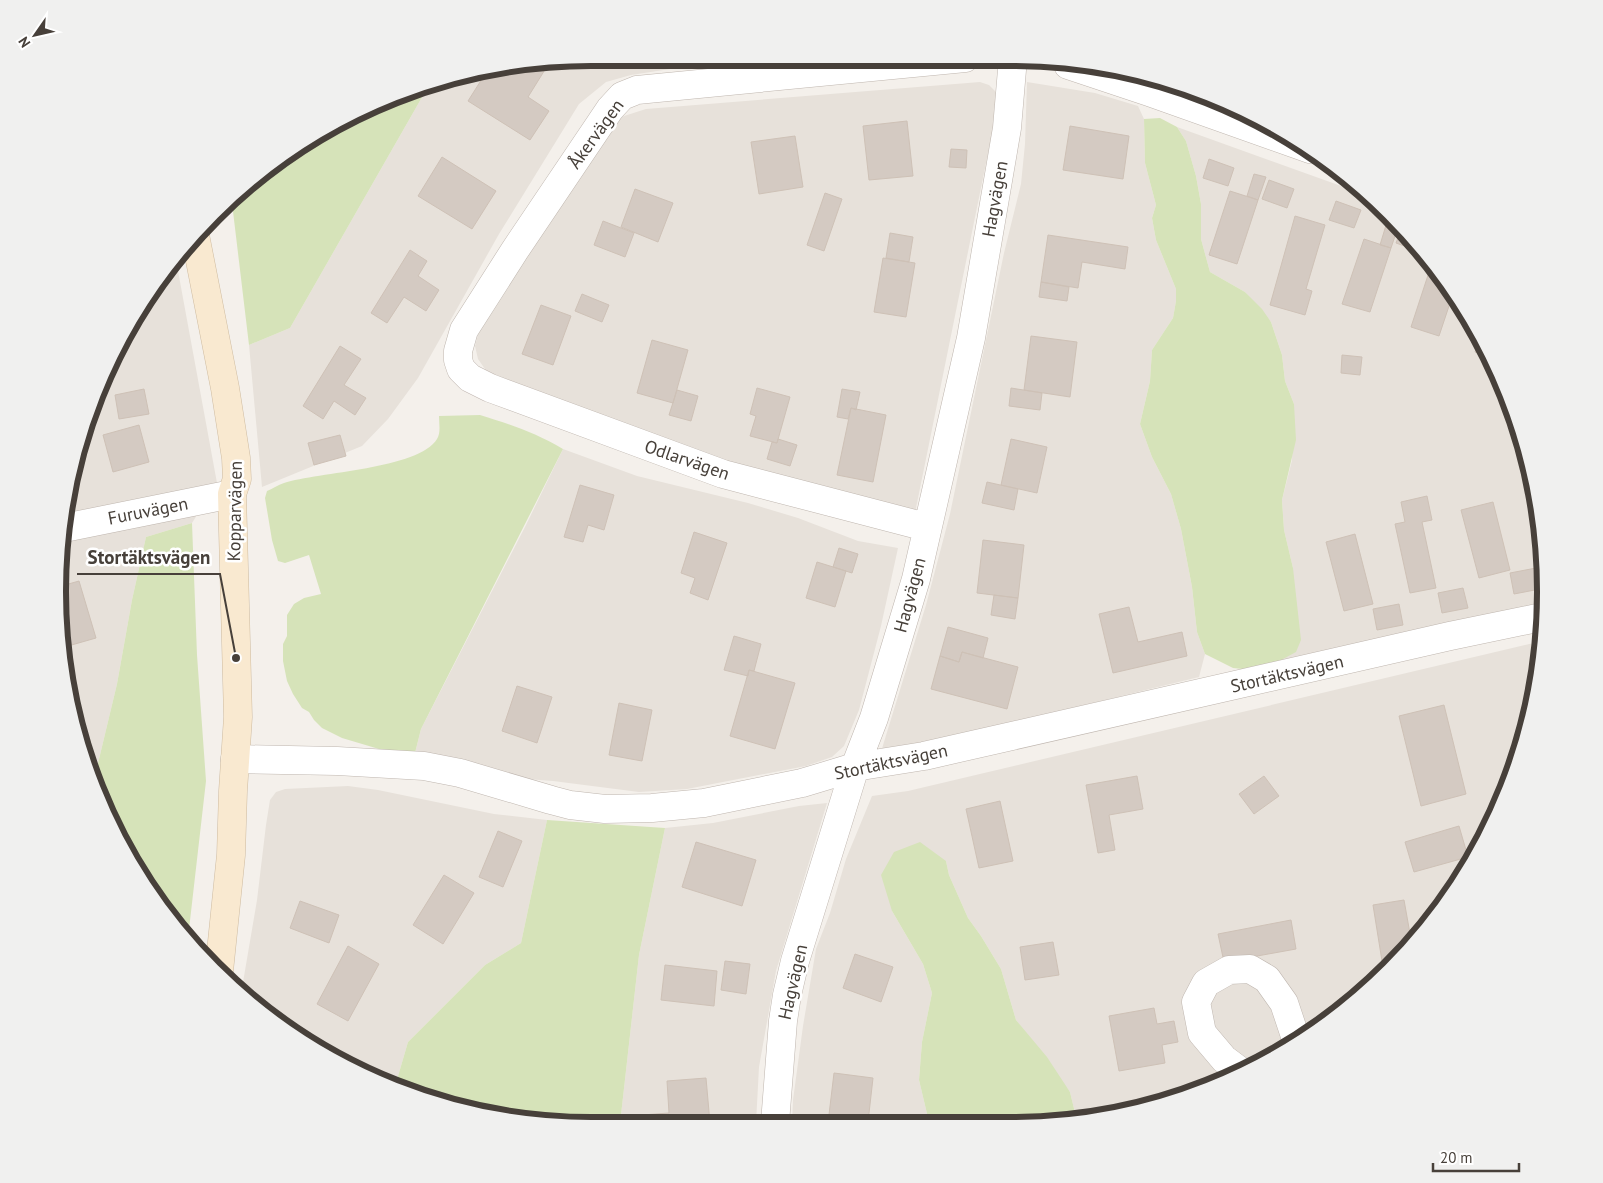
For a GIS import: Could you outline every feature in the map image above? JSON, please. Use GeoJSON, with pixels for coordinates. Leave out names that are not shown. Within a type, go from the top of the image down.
{"type":"FeatureCollection","features":[{"type":"Feature","properties":{"kind":"street","name":"Åkervägen"},"geometry":{"type":"LineString","coordinates":[[460,365],[458,351],[464,330],[610,109],[622,96],[638,90],[698,83],[880,66]]}},
{"type":"Feature","properties":{"kind":"street","name":"Hagvägen"},"geometry":{"type":"LineString","coordinates":[[775,1117],[787,995],[795,962],[855,767],[872,725],[916,579],[926,527],[971,338],[1007,128],[1012,66]]}},
{"type":"Feature","properties":{"kind":"street"},"geometry":{"type":"LineString","coordinates":[[1091,73],[1270,135]]}},
{"type":"Feature","properties":{"kind":"street","name":"Kopparvägen"},"geometry":{"type":"LineString","coordinates":[[197,245],[225,388],[236,458],[237,479],[232,494],[238,717],[231,855],[219,962]]}},
{"type":"Feature","properties":{"kind":"street","name":"Odlarvägen"},"geometry":{"type":"LineString","coordinates":[[460,365],[470,378],[490,388],[723,474],[926,527]]}},
{"type":"Feature","properties":{"kind":"street","name":"Furuvägen"},"geometry":{"type":"LineString","coordinates":[[71,527],[232,494]]}},
{"type":"Feature","properties":{"kind":"street","name":"Stortäktsvägen"},"geometry":{"type":"LineString","coordinates":[[235,760],[337,761],[424,766],[460,773],[551,800],[605,809],[652,808],[704,803],[802,783],[855,767],[924,756],[1450,636],[1536,618]]}},
{"type":"Feature","properties":{"kind":"street"},"geometry":{"type":"LineString","coordinates":[[1235,1067],[1224,1059],[1202,1033],[1196,1002],[1206,983],[1229,970],[1250,969],[1256,972],[1267,979],[1284,1003],[1294,1033]]}},
{"type":"Feature","properties":{"kind":"shaded area"},"geometry":{"type":"Polygon","coordinates":[[[690,66],[631,75],[606,82],[579,104],[499,234],[418,378],[388,419],[362,446],[262,487],[249,345],[290,328],[424,94],[489,76],[557,67],[690,66]]]}},
{"type":"Feature","properties":{"kind":"shaded area"},"geometry":{"type":"Polygon","coordinates":[[[980,82],[989,85],[999,99],[915,513],[792,485],[487,372],[478,359],[475,346],[481,322],[617,120],[624,116],[646,109],[980,82]]]}},
{"type":"Feature","properties":{"kind":"shaded area"},"geometry":{"type":"Polygon","coordinates":[[[1027,82],[1095,93],[1138,106],[1144,119],[1145,163],[1156,205],[1152,218],[1156,240],[1176,289],[1176,301],[1173,318],[1152,350],[1150,381],[1140,424],[1152,457],[1171,494],[1181,529],[1192,587],[1197,632],[1205,654],[1199,677],[880,755],[926,605],[950,514],[1004,253],[1021,184],[1025,144],[1027,82]]]}},
{"type":"Feature","properties":{"kind":"shaded area"},"geometry":{"type":"Polygon","coordinates":[[[1177,127],[1347,188],[1383,220],[1428,272],[1448,300],[1483,359],[1509,423],[1527,489],[1536,557],[1537,604],[1261,671],[1293,568],[1284,530],[1282,500],[1292,460],[1294,404],[1285,381],[1282,355],[1271,322],[1245,292],[1210,272],[1201,239],[1201,204],[1196,176],[1186,141],[1177,127]]]}},
{"type":"Feature","properties":{"kind":"shaded area"},"geometry":{"type":"Polygon","coordinates":[[[178,269],[217,483],[192,523],[146,537],[132,600],[117,684],[97,768],[76,694],[67,626],[67,557],[76,489],[94,423],[120,359],[155,300],[178,269]]]}},
{"type":"Feature","properties":{"kind":"shaded area"},"geometry":{"type":"Polygon","coordinates":[[[563,449],[637,476],[748,503],[798,518],[858,541],[898,548],[881,626],[859,710],[844,746],[832,757],[806,766],[687,789],[639,792],[553,781],[500,777],[414,757],[421,729],[563,449]]]}},
{"type":"Feature","properties":{"kind":"shaded area"},"geometry":{"type":"Polygon","coordinates":[[[1534,643],[1527,694],[1519,727],[1497,793],[1483,824],[1448,883],[1406,938],[1358,986],[1303,1028],[1274,1046],[1244,1063],[1213,1077],[1147,1099],[1114,1107],[1075,1113],[1070,1092],[1016,1020],[1001,969],[968,918],[949,875],[946,861],[892,911],[923,964],[932,993],[922,1042],[919,1080],[928,1117],[792,1117],[803,1026],[816,949],[830,913],[846,859],[872,796],[908,791],[1534,643]]]}},
{"type":"Feature","properties":{"kind":"shaded area"},"geometry":{"type":"Polygon","coordinates":[[[348,786],[378,790],[494,814],[547,820],[521,943],[485,965],[408,1042],[397,1080],[359,1063],[329,1046],[272,1008],[243,984],[257,900],[270,800],[276,792],[285,789],[348,786]]]}},
{"type":"Feature","properties":{"kind":"shaded area"},"geometry":{"type":"Polygon","coordinates":[[[827,803],[776,971],[759,1067],[756,1117],[621,1117],[639,955],[665,828],[713,823],[799,806],[827,803]]]}},
{"type":"Feature","properties":{"kind":"green space"},"geometry":{"type":"Polygon","coordinates":[[[424,94],[290,328],[249,345],[233,208],[272,175],[329,137],[359,120],[424,94]]]}},
{"type":"Feature","properties":{"kind":"green space"},"geometry":{"type":"Polygon","coordinates":[[[1160,118],[1177,127],[1186,141],[1196,176],[1201,204],[1201,239],[1210,272],[1245,292],[1262,309],[1271,322],[1282,355],[1285,381],[1294,404],[1296,440],[1282,500],[1284,530],[1293,568],[1301,640],[1296,652],[1261,671],[1233,668],[1205,654],[1197,632],[1192,587],[1181,529],[1171,494],[1152,457],[1140,424],[1150,381],[1152,350],[1173,318],[1176,301],[1176,289],[1156,240],[1152,218],[1156,205],[1145,163],[1144,119],[1160,118]]]}},
{"type":"Feature","properties":{"kind":"green space"},"geometry":{"type":"Polygon","coordinates":[[[480,415],[523,429],[563,449],[421,729],[414,757],[387,753],[342,738],[322,728],[309,712],[302,708],[287,681],[283,661],[283,644],[287,636],[287,615],[294,604],[304,598],[321,594],[309,555],[285,563],[278,561],[272,540],[265,498],[267,491],[284,483],[300,479],[366,468],[410,457],[427,449],[437,439],[439,416],[480,415]]]}},
{"type":"Feature","properties":{"kind":"green space"},"geometry":{"type":"Polygon","coordinates":[[[192,523],[197,655],[206,781],[189,928],[155,883],[137,854],[120,824],[97,768],[117,684],[132,600],[146,537],[192,523]]]}},
{"type":"Feature","properties":{"kind":"green space"},"geometry":{"type":"Polygon","coordinates":[[[547,820],[665,828],[639,955],[621,1117],[557,1116],[489,1107],[456,1099],[397,1080],[408,1042],[485,965],[521,943],[547,820]]]}},
{"type":"Feature","properties":{"kind":"green space"},"geometry":{"type":"Polygon","coordinates":[[[920,842],[946,861],[949,875],[968,918],[1001,969],[1016,1020],[1047,1057],[1070,1092],[1075,1113],[1046,1116],[928,1117],[919,1080],[922,1042],[932,993],[923,964],[892,911],[881,875],[894,852],[920,842]]]}},
{"type":"Feature","properties":{"kind":"building"},"geometry":{"type":"Polygon","coordinates":[[[546,68],[528,97],[549,111],[530,140],[468,101],[483,77],[546,68]]]}},
{"type":"Feature","properties":{"kind":"building"},"geometry":{"type":"Polygon","coordinates":[[[907,121],[913,176],[869,180],[863,126],[907,121]]]}},
{"type":"Feature","properties":{"kind":"building"},"geometry":{"type":"Polygon","coordinates":[[[1070,126],[1129,136],[1123,179],[1063,170],[1070,126]]]}},
{"type":"Feature","properties":{"kind":"building"},"geometry":{"type":"Polygon","coordinates":[[[795,136],[803,187],[759,194],[751,142],[795,136]]]}},
{"type":"Feature","properties":{"kind":"building"},"geometry":{"type":"Polygon","coordinates":[[[951,149],[967,150],[966,168],[949,167],[951,149]]]}},
{"type":"Feature","properties":{"kind":"building"},"geometry":{"type":"Polygon","coordinates":[[[442,157],[496,191],[472,229],[418,196],[442,157]]]}},
{"type":"Feature","properties":{"kind":"building"},"geometry":{"type":"Polygon","coordinates":[[[1209,159],[1234,168],[1228,186],[1203,178],[1209,159]]]}},
{"type":"Feature","properties":{"kind":"building"},"geometry":{"type":"Polygon","coordinates":[[[1254,174],[1266,177],[1258,200],[1247,196],[1254,174]]]}},
{"type":"Feature","properties":{"kind":"building"},"geometry":{"type":"Polygon","coordinates":[[[1269,180],[1294,189],[1287,208],[1262,199],[1269,180]]]}},
{"type":"Feature","properties":{"kind":"building"},"geometry":{"type":"Polygon","coordinates":[[[635,189],[673,203],[658,242],[621,227],[635,189]]]}},
{"type":"Feature","properties":{"kind":"building"},"geometry":{"type":"Polygon","coordinates":[[[1230,191],[1258,200],[1237,264],[1209,255],[1230,191]]]}},
{"type":"Feature","properties":{"kind":"building"},"geometry":{"type":"Polygon","coordinates":[[[825,193],[842,199],[824,251],[807,245],[825,193]]]}},
{"type":"Feature","properties":{"kind":"building"},"geometry":{"type":"Polygon","coordinates":[[[1336,201],[1361,210],[1354,228],[1329,220],[1336,201]]]}},
{"type":"Feature","properties":{"kind":"building"},"geometry":{"type":"Polygon","coordinates":[[[1295,216],[1325,225],[1306,289],[1312,291],[1305,315],[1270,305],[1295,216]]]}},
{"type":"Feature","properties":{"kind":"building"},"geometry":{"type":"Polygon","coordinates":[[[603,221],[634,233],[625,257],[594,245],[603,221]]]}},
{"type":"Feature","properties":{"kind":"building"},"geometry":{"type":"Polygon","coordinates":[[[1386,224],[1396,234],[1391,248],[1380,245],[1386,224]]]}},
{"type":"Feature","properties":{"kind":"building"},"geometry":{"type":"Polygon","coordinates":[[[890,233],[913,237],[909,262],[886,258],[890,233]]]}},
{"type":"Feature","properties":{"kind":"building"},"geometry":{"type":"Polygon","coordinates":[[[1048,235],[1128,247],[1125,269],[1082,262],[1078,288],[1041,282],[1048,235]]]}},
{"type":"Feature","properties":{"kind":"building"},"geometry":{"type":"Polygon","coordinates":[[[1398,237],[1408,247],[1396,243],[1398,237]]]}},
{"type":"Feature","properties":{"kind":"building"},"geometry":{"type":"Polygon","coordinates":[[[1364,239],[1391,248],[1370,312],[1342,304],[1364,239]]]}},
{"type":"Feature","properties":{"kind":"building"},"geometry":{"type":"Polygon","coordinates":[[[410,250],[427,261],[418,276],[439,290],[426,311],[404,297],[387,323],[371,313],[410,250]]]}},
{"type":"Feature","properties":{"kind":"building"},"geometry":{"type":"Polygon","coordinates":[[[883,258],[915,263],[906,317],[874,312],[883,258]]]}},
{"type":"Feature","properties":{"kind":"building"},"geometry":{"type":"Polygon","coordinates":[[[1429,273],[1450,303],[1439,336],[1411,327],[1429,273]]]}},
{"type":"Feature","properties":{"kind":"building"},"geometry":{"type":"Polygon","coordinates":[[[1041,282],[1069,287],[1067,301],[1039,297],[1041,282]]]}},
{"type":"Feature","properties":{"kind":"building"},"geometry":{"type":"Polygon","coordinates":[[[582,294],[609,305],[602,322],[575,311],[582,294]]]}},
{"type":"Feature","properties":{"kind":"building"},"geometry":{"type":"Polygon","coordinates":[[[541,305],[571,316],[553,365],[522,354],[541,305]]]}},
{"type":"Feature","properties":{"kind":"building"},"geometry":{"type":"Polygon","coordinates":[[[1031,336],[1077,342],[1070,397],[1024,390],[1031,336]]]}},
{"type":"Feature","properties":{"kind":"building"},"geometry":{"type":"Polygon","coordinates":[[[652,340],[688,350],[673,403],[637,393],[652,340]]]}},
{"type":"Feature","properties":{"kind":"building"},"geometry":{"type":"Polygon","coordinates":[[[340,346],[361,359],[344,385],[366,398],[355,415],[334,401],[323,419],[303,406],[340,346]]]}},
{"type":"Feature","properties":{"kind":"building"},"geometry":{"type":"Polygon","coordinates":[[[1342,355],[1362,357],[1360,375],[1341,373],[1342,355]]]}},
{"type":"Feature","properties":{"kind":"building"},"geometry":{"type":"Polygon","coordinates":[[[757,388],[790,397],[777,443],[750,436],[756,416],[750,414],[757,388]]]}},
{"type":"Feature","properties":{"kind":"building"},"geometry":{"type":"Polygon","coordinates":[[[1011,388],[1042,393],[1040,410],[1009,406],[1011,388]]]}},
{"type":"Feature","properties":{"kind":"building"},"geometry":{"type":"Polygon","coordinates":[[[144,389],[149,414],[119,419],[115,395],[144,389]]]}},
{"type":"Feature","properties":{"kind":"building"},"geometry":{"type":"Polygon","coordinates":[[[842,389],[860,392],[856,410],[851,408],[848,419],[837,417],[842,389]]]}},
{"type":"Feature","properties":{"kind":"building"},"geometry":{"type":"Polygon","coordinates":[[[677,390],[698,396],[691,421],[669,415],[677,390]]]}},
{"type":"Feature","properties":{"kind":"building"},"geometry":{"type":"Polygon","coordinates":[[[851,408],[886,415],[873,482],[837,475],[851,408]]]}},
{"type":"Feature","properties":{"kind":"building"},"geometry":{"type":"Polygon","coordinates":[[[139,425],[149,462],[113,472],[103,435],[139,425]]]}},
{"type":"Feature","properties":{"kind":"building"},"geometry":{"type":"Polygon","coordinates":[[[340,435],[346,456],[314,465],[308,443],[340,435]]]}},
{"type":"Feature","properties":{"kind":"building"},"geometry":{"type":"Polygon","coordinates":[[[778,439],[797,445],[790,466],[767,459],[772,442],[777,443],[778,439]]]}},
{"type":"Feature","properties":{"kind":"building"},"geometry":{"type":"Polygon","coordinates":[[[1011,439],[1047,447],[1037,493],[1001,485],[1011,439]]]}},
{"type":"Feature","properties":{"kind":"building"},"geometry":{"type":"Polygon","coordinates":[[[987,482],[1018,489],[1014,510],[982,503],[987,482]]]}},
{"type":"Feature","properties":{"kind":"building"},"geometry":{"type":"Polygon","coordinates":[[[580,485],[614,495],[604,530],[588,525],[583,542],[564,537],[580,485]]]}},
{"type":"Feature","properties":{"kind":"building"},"geometry":{"type":"Polygon","coordinates":[[[1427,496],[1432,520],[1422,522],[1436,588],[1410,593],[1395,524],[1405,522],[1401,502],[1427,496]]]}},
{"type":"Feature","properties":{"kind":"building"},"geometry":{"type":"Polygon","coordinates":[[[1493,502],[1510,570],[1479,578],[1461,510],[1493,502]]]}},
{"type":"Feature","properties":{"kind":"building"},"geometry":{"type":"Polygon","coordinates":[[[694,532],[727,543],[708,600],[690,593],[695,578],[681,573],[694,532]]]}},
{"type":"Feature","properties":{"kind":"building"},"geometry":{"type":"Polygon","coordinates":[[[1355,534],[1373,604],[1344,611],[1326,542],[1355,534]]]}},
{"type":"Feature","properties":{"kind":"building"},"geometry":{"type":"Polygon","coordinates":[[[983,540],[1024,545],[1018,598],[977,593],[983,540]]]}},
{"type":"Feature","properties":{"kind":"building"},"geometry":{"type":"Polygon","coordinates":[[[839,548],[858,554],[852,573],[833,567],[839,548]]]}},
{"type":"Feature","properties":{"kind":"building"},"geometry":{"type":"Polygon","coordinates":[[[817,562],[846,571],[835,607],[806,598],[817,562]]]}},
{"type":"Feature","properties":{"kind":"building"},"geometry":{"type":"Polygon","coordinates":[[[1536,568],[1537,590],[1514,594],[1510,573],[1536,568]]]}},
{"type":"Feature","properties":{"kind":"building"},"geometry":{"type":"Polygon","coordinates":[[[79,581],[96,638],[69,646],[66,585],[79,581]]]}},
{"type":"Feature","properties":{"kind":"building"},"geometry":{"type":"Polygon","coordinates":[[[1463,588],[1468,608],[1442,613],[1438,593],[1463,588]]]}},
{"type":"Feature","properties":{"kind":"building"},"geometry":{"type":"Polygon","coordinates":[[[994,595],[1018,598],[1015,619],[991,615],[994,595]]]}},
{"type":"Feature","properties":{"kind":"building"},"geometry":{"type":"Polygon","coordinates":[[[1399,604],[1403,625],[1377,630],[1373,609],[1399,604]]]}},
{"type":"Feature","properties":{"kind":"building"},"geometry":{"type":"Polygon","coordinates":[[[1129,607],[1138,642],[1182,632],[1187,656],[1113,673],[1099,614],[1129,607]]]}},
{"type":"Feature","properties":{"kind":"building"},"geometry":{"type":"Polygon","coordinates":[[[948,627],[988,638],[983,658],[962,652],[959,662],[940,656],[948,627]]]}},
{"type":"Feature","properties":{"kind":"building"},"geometry":{"type":"Polygon","coordinates":[[[734,636],[761,644],[754,671],[749,670],[748,676],[724,670],[734,636]]]}},
{"type":"Feature","properties":{"kind":"building"},"geometry":{"type":"Polygon","coordinates":[[[962,652],[1018,667],[1007,709],[931,689],[940,656],[959,662],[962,652]]]}},
{"type":"Feature","properties":{"kind":"building"},"geometry":{"type":"Polygon","coordinates":[[[749,670],[795,683],[775,749],[730,736],[749,670]]]}},
{"type":"Feature","properties":{"kind":"building"},"geometry":{"type":"Polygon","coordinates":[[[517,686],[552,697],[537,743],[502,731],[517,686]]]}},
{"type":"Feature","properties":{"kind":"building"},"geometry":{"type":"Polygon","coordinates":[[[619,703],[652,710],[642,761],[609,755],[619,703]]]}},
{"type":"Feature","properties":{"kind":"building"},"geometry":{"type":"Polygon","coordinates":[[[1444,705],[1466,794],[1421,806],[1399,716],[1444,705]]]}},
{"type":"Feature","properties":{"kind":"building"},"geometry":{"type":"Polygon","coordinates":[[[1137,776],[1143,809],[1109,815],[1115,850],[1098,853],[1086,785],[1137,776]]]}},
{"type":"Feature","properties":{"kind":"building"},"geometry":{"type":"Polygon","coordinates":[[[1264,776],[1279,796],[1254,814],[1239,794],[1264,776]]]}},
{"type":"Feature","properties":{"kind":"building"},"geometry":{"type":"Polygon","coordinates":[[[1000,801],[1013,861],[979,868],[966,809],[1000,801]]]}},
{"type":"Feature","properties":{"kind":"building"},"geometry":{"type":"Polygon","coordinates":[[[1459,826],[1467,853],[1463,858],[1414,872],[1405,842],[1459,826]]]}},
{"type":"Feature","properties":{"kind":"building"},"geometry":{"type":"Polygon","coordinates":[[[498,831],[522,841],[503,887],[479,877],[498,831]]]}},
{"type":"Feature","properties":{"kind":"building"},"geometry":{"type":"Polygon","coordinates":[[[696,842],[756,860],[742,906],[682,887],[696,842]]]}},
{"type":"Feature","properties":{"kind":"building"},"geometry":{"type":"Polygon","coordinates":[[[444,875],[474,893],[443,944],[413,925],[444,875]]]}},
{"type":"Feature","properties":{"kind":"building"},"geometry":{"type":"Polygon","coordinates":[[[1404,900],[1410,933],[1385,960],[1382,961],[1373,905],[1404,900]]]}},
{"type":"Feature","properties":{"kind":"building"},"geometry":{"type":"Polygon","coordinates":[[[300,901],[339,915],[329,943],[290,928],[300,901]]]}},
{"type":"Feature","properties":{"kind":"building"},"geometry":{"type":"Polygon","coordinates":[[[1291,920],[1296,949],[1224,962],[1218,934],[1291,920]]]}},
{"type":"Feature","properties":{"kind":"building"},"geometry":{"type":"Polygon","coordinates":[[[1053,942],[1059,975],[1025,980],[1020,947],[1053,942]]]}},
{"type":"Feature","properties":{"kind":"building"},"geometry":{"type":"Polygon","coordinates":[[[348,946],[379,964],[348,1021],[317,1004],[348,946]]]}},
{"type":"Feature","properties":{"kind":"building"},"geometry":{"type":"Polygon","coordinates":[[[855,954],[893,967],[881,1002],[843,988],[855,954]]]}},
{"type":"Feature","properties":{"kind":"building"},"geometry":{"type":"Polygon","coordinates":[[[725,961],[750,964],[746,994],[721,990],[725,961]]]}},
{"type":"Feature","properties":{"kind":"building"},"geometry":{"type":"Polygon","coordinates":[[[665,965],[717,971],[714,1006],[661,1000],[665,965]]]}},
{"type":"Feature","properties":{"kind":"building"},"geometry":{"type":"Polygon","coordinates":[[[1154,1008],[1157,1024],[1174,1021],[1178,1042],[1162,1045],[1165,1063],[1119,1071],[1109,1016],[1154,1008]]]}},
{"type":"Feature","properties":{"kind":"building"},"geometry":{"type":"Polygon","coordinates":[[[834,1073],[873,1078],[869,1117],[829,1117],[834,1073]]]}},
{"type":"Feature","properties":{"kind":"building"},"geometry":{"type":"Polygon","coordinates":[[[706,1078],[709,1117],[642,1117],[642,1115],[669,1113],[667,1081],[706,1078]]]}},
{"type":"Feature","properties":{"kind":"place","name":"Stortäktsvägen"},"geometry":{"type":"Point","coordinates":[236,658]}}]}
